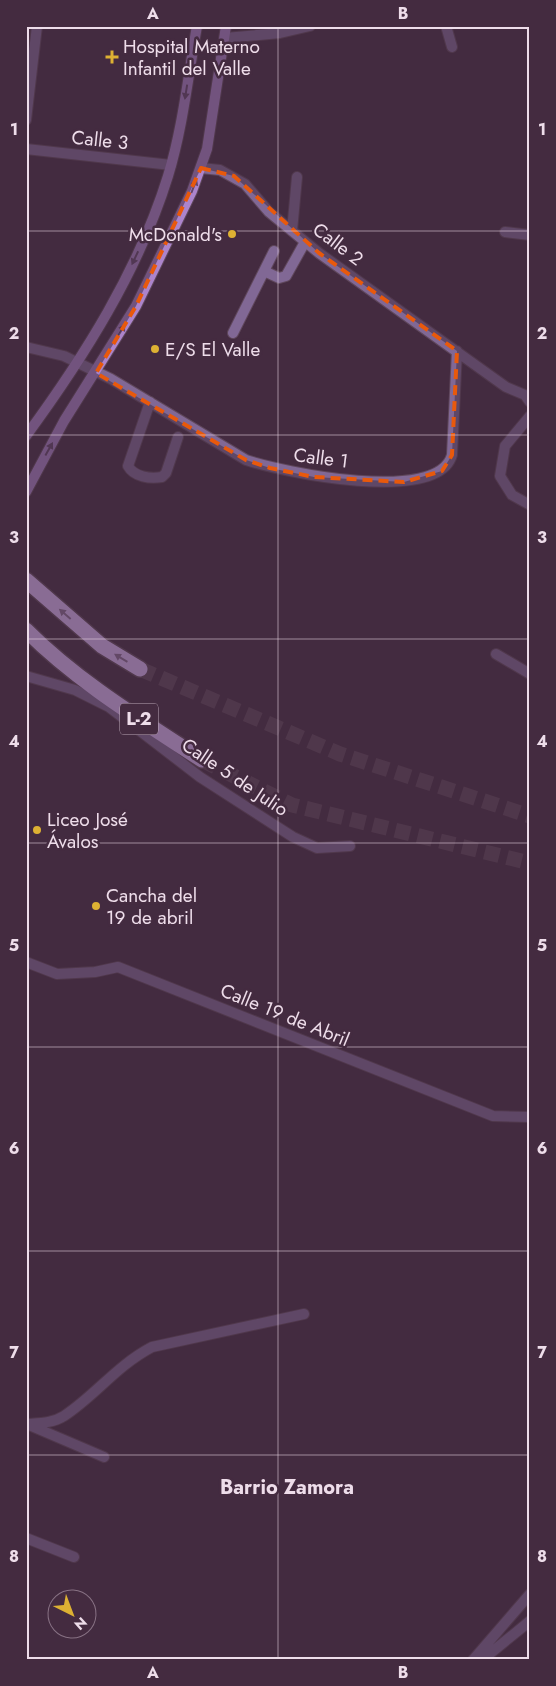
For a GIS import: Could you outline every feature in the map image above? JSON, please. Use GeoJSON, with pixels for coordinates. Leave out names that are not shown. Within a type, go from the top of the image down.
{"type":"FeatureCollection","features":[{"type":"Feature","properties":{"kind":"highway"},"geometry":{"type":"LineString","coordinates":[[26,580],[102,646],[140,669]]}},
{"type":"Feature","properties":{"kind":"highway","name":"L-2"},"geometry":{"type":"LineString","coordinates":[[26,630],[48,651],[116,704],[202,760]]}},
{"type":"Feature","properties":{"kind":"main road"},"geometry":{"type":"LineString","coordinates":[[26,436],[76,363],[134,260],[154,213],[171,165],[180,128],[196,26]]}},
{"type":"Feature","properties":{"kind":"main road"},"geometry":{"type":"LineString","coordinates":[[26,492],[64,421],[96,373],[147,285],[173,233],[201,168],[207,149],[226,26]]}},
{"type":"Feature","properties":{"kind":"street"},"geometry":{"type":"LineString","coordinates":[[26,120],[37,26]]}},
{"type":"Feature","properties":{"kind":"street"},"geometry":{"type":"LineString","coordinates":[[225,38],[280,33],[310,26]]}},
{"type":"Feature","properties":{"kind":"street"},"geometry":{"type":"LineString","coordinates":[[446,26],[452,47]]}},
{"type":"Feature","properties":{"kind":"street","name":"Calle 3"},"geometry":{"type":"LineString","coordinates":[[26,149],[171,165]]}},
{"type":"Feature","properties":{"kind":"street","name":"Calle 2"},"geometry":{"type":"LineString","coordinates":[[201,168],[220,170],[234,176],[245,184],[269,212],[305,242],[409,319],[506,387],[524,395],[530,402]]}},
{"type":"Feature","properties":{"kind":"street"},"geometry":{"type":"LineString","coordinates":[[292,231],[297,177]]}},
{"type":"Feature","properties":{"kind":"street"},"geometry":{"type":"LineString","coordinates":[[505,232],[530,235]]}},
{"type":"Feature","properties":{"kind":"street"},"geometry":{"type":"LineString","coordinates":[[264,271],[279,278],[286,276],[305,242]]}},
{"type":"Feature","properties":{"kind":"street"},"geometry":{"type":"LineString","coordinates":[[233,333],[274,251]]}},
{"type":"Feature","properties":{"kind":"street"},"geometry":{"type":"LineString","coordinates":[[26,347],[64,356],[76,363]]}},
{"type":"Feature","properties":{"kind":"street","name":"Calle 1"},"geometry":{"type":"LineString","coordinates":[[76,363],[150,402],[246,460],[270,468],[314,477],[404,482],[442,471],[450,464],[457,351]]}},
{"type":"Feature","properties":{"kind":"street"},"geometry":{"type":"LineString","coordinates":[[150,402],[128,466],[130,471],[136,475],[162,477],[166,473],[178,437]]}},
{"type":"Feature","properties":{"kind":"street"},"geometry":{"type":"LineString","coordinates":[[530,416],[505,446],[500,476],[512,495],[530,505]]}},
{"type":"Feature","properties":{"kind":"street"},"geometry":{"type":"LineString","coordinates":[[496,654],[530,674]]}},
{"type":"Feature","properties":{"kind":"street","name":"Calle 5 de Julio"},"geometry":{"type":"LineString","coordinates":[[26,676],[75,690],[109,707],[200,777],[293,837],[317,848],[350,846]]}},
{"type":"Feature","properties":{"kind":"street","name":"Calle 19 de Abril"},"geometry":{"type":"LineString","coordinates":[[26,962],[57,974],[95,972],[118,967],[493,1116],[530,1117]]}},
{"type":"Feature","properties":{"kind":"street"},"geometry":{"type":"LineString","coordinates":[[27,1424],[48,1422],[64,1416],[131,1358],[152,1347],[304,1314]]}},
{"type":"Feature","properties":{"kind":"street"},"geometry":{"type":"LineString","coordinates":[[27,1424],[104,1457]]}},
{"type":"Feature","properties":{"kind":"street"},"geometry":{"type":"LineString","coordinates":[[26,1538],[74,1557]]}},
{"type":"Feature","properties":{"kind":"street"},"geometry":{"type":"LineString","coordinates":[[473,1660],[530,1594]]}},
{"type":"Feature","properties":{"kind":"street"},"geometry":{"type":"LineString","coordinates":[[482,1660],[530,1621]]}},
{"type":"Feature","properties":{"kind":"highlighted area"},"geometry":{"type":"Polygon","coordinates":[[[201,168],[234,176],[319,253],[457,351],[452,455],[442,471],[404,482],[314,477],[270,468],[246,460],[96,373],[136,306],[201,168]]]}},
{"type":"Feature","properties":{"kind":"tunnel"},"geometry":{"type":"LineString","coordinates":[[140,669],[340,754],[530,816]]}},
{"type":"Feature","properties":{"kind":"tunnel"},"geometry":{"type":"LineString","coordinates":[[202,760],[292,805],[530,863]]}},
{"type":"Feature","properties":{"kind":"place","name":"Hospital Materno Infantil del Valle"},"geometry":{"type":"Point","coordinates":[112,57]}},
{"type":"Feature","properties":{"kind":"place","name":"McDonald's"},"geometry":{"type":"Point","coordinates":[232,234]}},
{"type":"Feature","properties":{"kind":"place","name":"E/S El Valle"},"geometry":{"type":"Point","coordinates":[155,349]}},
{"type":"Feature","properties":{"kind":"place","name":"Liceo José Ávalos"},"geometry":{"type":"Point","coordinates":[37,830]}},
{"type":"Feature","properties":{"kind":"place","name":"Cancha del 19 de abril"},"geometry":{"type":"Point","coordinates":[96,906]}},
{"type":"Feature","properties":{"kind":"district","name":"Barrio Zamora"},"geometry":{"type":"Point","coordinates":[287,1487]}}]}
